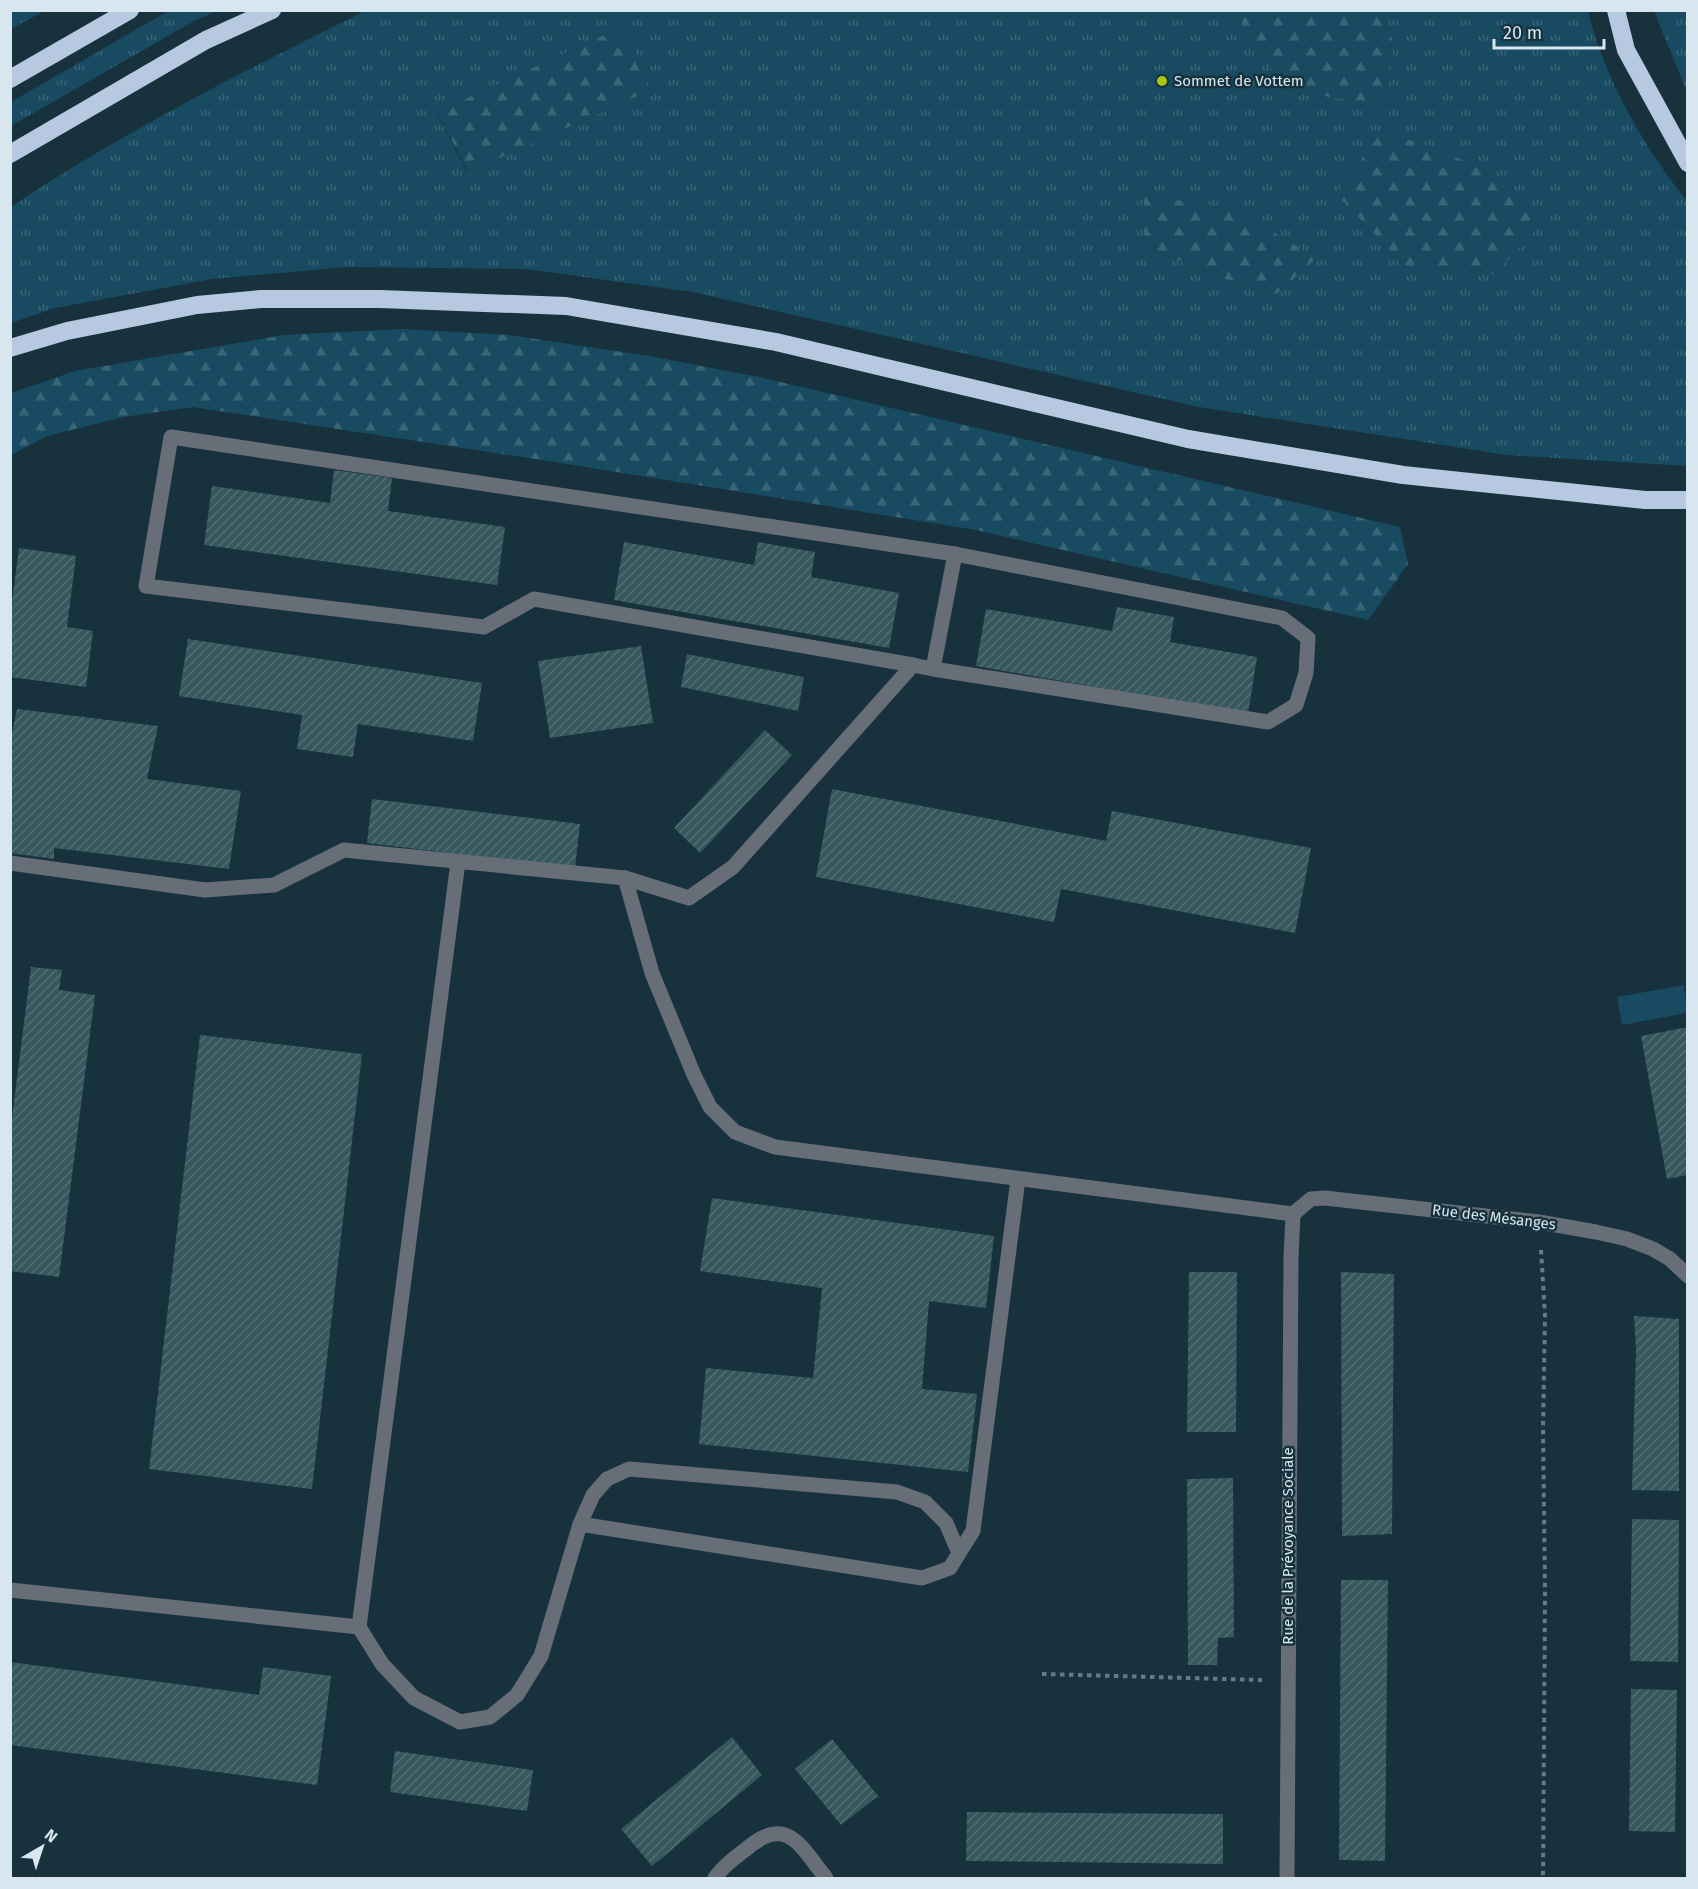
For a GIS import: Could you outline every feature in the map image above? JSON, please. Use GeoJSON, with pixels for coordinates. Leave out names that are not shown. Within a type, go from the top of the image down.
{"type":"FeatureCollection","features":[{"type":"Feature","properties":{"kind":"highway"},"geometry":{"type":"LineString","coordinates":[[10,79],[130,10]]}},
{"type":"Feature","properties":{"kind":"highway"},"geometry":{"type":"LineString","coordinates":[[10,154],[206,40],[272,10]]}},
{"type":"Feature","properties":{"kind":"highway"},"geometry":{"type":"LineString","coordinates":[[1616,10],[1626,50],[1688,163]]}},
{"type":"Feature","properties":{"kind":"highway"},"geometry":{"type":"LineString","coordinates":[[10,348],[67,331],[196,305],[261,299],[380,299],[566,306],[777,342],[1188,440],[1403,475],[1644,500],[1688,500]]}},
{"type":"Feature","properties":{"kind":"street"},"geometry":{"type":"LineString","coordinates":[[171,437],[955,554],[1282,618],[1308,638],[1306,673],[1296,705],[1268,722],[933,669],[534,599],[484,627],[146,586],[171,437]]}},
{"type":"Feature","properties":{"kind":"street"},"geometry":{"type":"LineString","coordinates":[[933,669],[955,554]]}},
{"type":"Feature","properties":{"kind":"street"},"geometry":{"type":"LineString","coordinates":[[10,863],[205,890],[274,885],[344,850],[626,878],[689,898],[733,867],[913,665]]}},
{"type":"Feature","properties":{"kind":"street"},"geometry":{"type":"LineString","coordinates":[[458,862],[359,1627],[382,1664],[414,1698],[460,1722],[490,1717],[517,1695],[540,1656],[580,1524],[593,1495],[607,1479],[629,1469],[897,1492],[925,1502],[946,1523],[959,1552]]}},
{"type":"Feature","properties":{"kind":"street"},"geometry":{"type":"LineString","coordinates":[[626,878],[652,973],[694,1075],[711,1107],[735,1132],[775,1147],[1293,1214]]}},
{"type":"Feature","properties":{"kind":"street"},"geometry":{"type":"LineString","coordinates":[[580,1524],[922,1578],[950,1568],[973,1531],[1018,1179]]}},
{"type":"Feature","properties":{"kind":"street","name":"Rue des Mésanges"},"geometry":{"type":"LineString","coordinates":[[1293,1214],[1311,1199],[1325,1198],[1539,1222],[1627,1239],[1662,1254],[1688,1276]]}},
{"type":"Feature","properties":{"kind":"street","name":"Rue de la Prévoyance Sociale"},"geometry":{"type":"LineString","coordinates":[[1287,1878],[1290,1282],[1293,1214]]}},
{"type":"Feature","properties":{"kind":"street"},"geometry":{"type":"LineString","coordinates":[[10,1590],[359,1627]]}},
{"type":"Feature","properties":{"kind":"street"},"geometry":{"type":"LineString","coordinates":[[715,1878],[756,1840],[777,1832],[788,1835],[796,1842],[826,1878]]}},
{"type":"Feature","properties":{"kind":"path"},"geometry":{"type":"LineString","coordinates":[[1539,1222],[1545,1315],[1543,1878]]}},
{"type":"Feature","properties":{"kind":"path"},"geometry":{"type":"LineString","coordinates":[[1042,1674],[1287,1681]]}},
{"type":"Feature","properties":{"kind":"green space"},"geometry":{"type":"Polygon","coordinates":[[[11,10],[44,10],[44,11],[11,29],[11,10]]]}},
{"type":"Feature","properties":{"kind":"green space"},"geometry":{"type":"Polygon","coordinates":[[[170,10],[217,11],[194,21],[11,126],[11,102],[170,10]]]}},
{"type":"Feature","properties":{"kind":"green space"},"geometry":{"type":"Polygon","coordinates":[[[365,11],[1245,11],[1241,26],[1386,106],[1394,43],[1381,11],[1588,11],[1604,61],[1627,111],[1656,159],[1687,201],[1687,466],[1507,455],[1199,407],[693,292],[526,269],[347,267],[212,279],[55,308],[11,323],[11,207],[140,128],[365,11]],[[624,27],[437,113],[467,172],[651,90],[624,27]],[[1144,193],[1144,246],[1224,279],[1276,294],[1241,213],[1144,193]]]}},
{"type":"Feature","properties":{"kind":"green space"},"geometry":{"type":"Polygon","coordinates":[[[1245,11],[1381,11],[1394,43],[1386,106],[1286,90],[1241,26],[1245,11]]]}},
{"type":"Feature","properties":{"kind":"green space"},"geometry":{"type":"Polygon","coordinates":[[[1654,11],[1687,11],[1687,92],[1654,11]]]}},
{"type":"Feature","properties":{"kind":"green space"},"geometry":{"type":"Polygon","coordinates":[[[624,26],[651,90],[468,172],[437,112],[624,26]]]}},
{"type":"Feature","properties":{"kind":"green space"},"geometry":{"type":"Polygon","coordinates":[[[1383,130],[1481,167],[1546,219],[1495,274],[1406,266],[1336,194],[1383,130]]]}},
{"type":"Feature","properties":{"kind":"green space"},"geometry":{"type":"Polygon","coordinates":[[[1144,193],[1241,213],[1317,258],[1276,294],[1225,279],[1144,246],[1144,193]]]}},
{"type":"Feature","properties":{"kind":"green space"},"geometry":{"type":"Polygon","coordinates":[[[403,329],[509,335],[649,356],[759,377],[1400,527],[1408,564],[1368,620],[976,530],[542,460],[193,407],[123,417],[47,436],[11,455],[11,393],[75,371],[284,335],[403,329]]]}},
{"type":"Feature","properties":{"kind":"green space"},"geometry":{"type":"Polygon","coordinates":[[[1684,985],[1687,1013],[1622,1025],[1617,997],[1684,985]]]}},
{"type":"Feature","properties":{"kind":"building"},"geometry":{"type":"Polygon","coordinates":[[[334,470],[392,478],[388,511],[505,527],[497,585],[204,545],[212,486],[330,503],[334,470]]]}},
{"type":"Feature","properties":{"kind":"building"},"geometry":{"type":"Polygon","coordinates":[[[624,542],[754,565],[758,542],[815,552],[811,577],[899,593],[889,648],[614,600],[624,542]]]}},
{"type":"Feature","properties":{"kind":"building"},"geometry":{"type":"Polygon","coordinates":[[[19,548],[76,556],[67,627],[93,631],[86,687],[10,677],[10,617],[19,548]]]}},
{"type":"Feature","properties":{"kind":"building"},"geometry":{"type":"Polygon","coordinates":[[[1117,607],[1174,617],[1170,642],[1257,657],[1248,714],[976,666],[986,609],[1112,631],[1117,607]]]}},
{"type":"Feature","properties":{"kind":"building"},"geometry":{"type":"Polygon","coordinates":[[[188,639],[482,683],[473,741],[358,724],[353,757],[297,749],[302,715],[179,696],[188,639]]]}},
{"type":"Feature","properties":{"kind":"building"},"geometry":{"type":"Polygon","coordinates":[[[641,646],[653,723],[550,738],[538,661],[641,646]]]}},
{"type":"Feature","properties":{"kind":"building"},"geometry":{"type":"Polygon","coordinates":[[[687,654],[804,677],[798,711],[681,687],[687,654]]]}},
{"type":"Feature","properties":{"kind":"building"},"geometry":{"type":"Polygon","coordinates":[[[17,709],[158,726],[147,779],[241,791],[229,869],[54,848],[54,859],[10,853],[10,743],[17,709]]]}},
{"type":"Feature","properties":{"kind":"building"},"geometry":{"type":"Polygon","coordinates":[[[765,730],[792,755],[700,853],[674,828],[765,730]]]}},
{"type":"Feature","properties":{"kind":"building"},"geometry":{"type":"Polygon","coordinates":[[[832,789],[1106,841],[1112,811],[1311,848],[1295,933],[1061,889],[1054,922],[816,877],[832,789]]]}},
{"type":"Feature","properties":{"kind":"building"},"geometry":{"type":"Polygon","coordinates":[[[372,799],[580,824],[575,868],[367,843],[372,799]]]}},
{"type":"Feature","properties":{"kind":"building"},"geometry":{"type":"Polygon","coordinates":[[[31,967],[62,970],[59,990],[95,995],[59,1277],[10,1271],[10,1134],[31,967]]]}},
{"type":"Feature","properties":{"kind":"building"},"geometry":{"type":"Polygon","coordinates":[[[1688,1027],[1688,1175],[1667,1179],[1641,1036],[1688,1027]]]}},
{"type":"Feature","properties":{"kind":"building"},"geometry":{"type":"Polygon","coordinates":[[[200,1035],[362,1054],[312,1489],[149,1469],[200,1035]]]}},
{"type":"Feature","properties":{"kind":"building"},"geometry":{"type":"Polygon","coordinates":[[[712,1198],[994,1236],[986,1308],[929,1301],[922,1389],[977,1394],[968,1472],[699,1444],[706,1368],[813,1378],[822,1288],[700,1271],[712,1198]]]}},
{"type":"Feature","properties":{"kind":"building"},"geometry":{"type":"Polygon","coordinates":[[[1189,1272],[1237,1272],[1236,1432],[1187,1432],[1189,1272]]]}},
{"type":"Feature","properties":{"kind":"building"},"geometry":{"type":"Polygon","coordinates":[[[1341,1272],[1394,1274],[1392,1534],[1342,1536],[1341,1272]]]}},
{"type":"Feature","properties":{"kind":"building"},"geometry":{"type":"Polygon","coordinates":[[[1634,1316],[1679,1319],[1679,1491],[1632,1490],[1636,1350],[1634,1316]]]}},
{"type":"Feature","properties":{"kind":"building"},"geometry":{"type":"Polygon","coordinates":[[[1233,1478],[1234,1637],[1218,1638],[1217,1665],[1188,1665],[1187,1479],[1233,1478]]]}},
{"type":"Feature","properties":{"kind":"building"},"geometry":{"type":"Polygon","coordinates":[[[1632,1519],[1679,1520],[1678,1662],[1630,1661],[1632,1519]]]}},
{"type":"Feature","properties":{"kind":"building"},"geometry":{"type":"Polygon","coordinates":[[[1341,1580],[1388,1580],[1385,1861],[1339,1860],[1341,1580]]]}},
{"type":"Feature","properties":{"kind":"building"},"geometry":{"type":"Polygon","coordinates":[[[10,1662],[259,1695],[263,1667],[331,1676],[317,1785],[10,1745],[10,1662]]]}},
{"type":"Feature","properties":{"kind":"building"},"geometry":{"type":"Polygon","coordinates":[[[1631,1689],[1677,1690],[1675,1832],[1629,1831],[1631,1689]]]}},
{"type":"Feature","properties":{"kind":"building"},"geometry":{"type":"Polygon","coordinates":[[[732,1737],[762,1775],[652,1866],[621,1829],[732,1737]]]}},
{"type":"Feature","properties":{"kind":"building"},"geometry":{"type":"Polygon","coordinates":[[[832,1739],[878,1796],[841,1825],[795,1769],[832,1739]]]}},
{"type":"Feature","properties":{"kind":"building"},"geometry":{"type":"Polygon","coordinates":[[[395,1751],[533,1770],[527,1811],[390,1792],[395,1751]]]}},
{"type":"Feature","properties":{"kind":"building"},"geometry":{"type":"Polygon","coordinates":[[[967,1812],[1223,1814],[1223,1864],[966,1861],[967,1812]]]}},
{"type":"Feature","properties":{"kind":"place","name":"Sommet de Vottem"},"geometry":{"type":"Point","coordinates":[1162,81]}}]}
